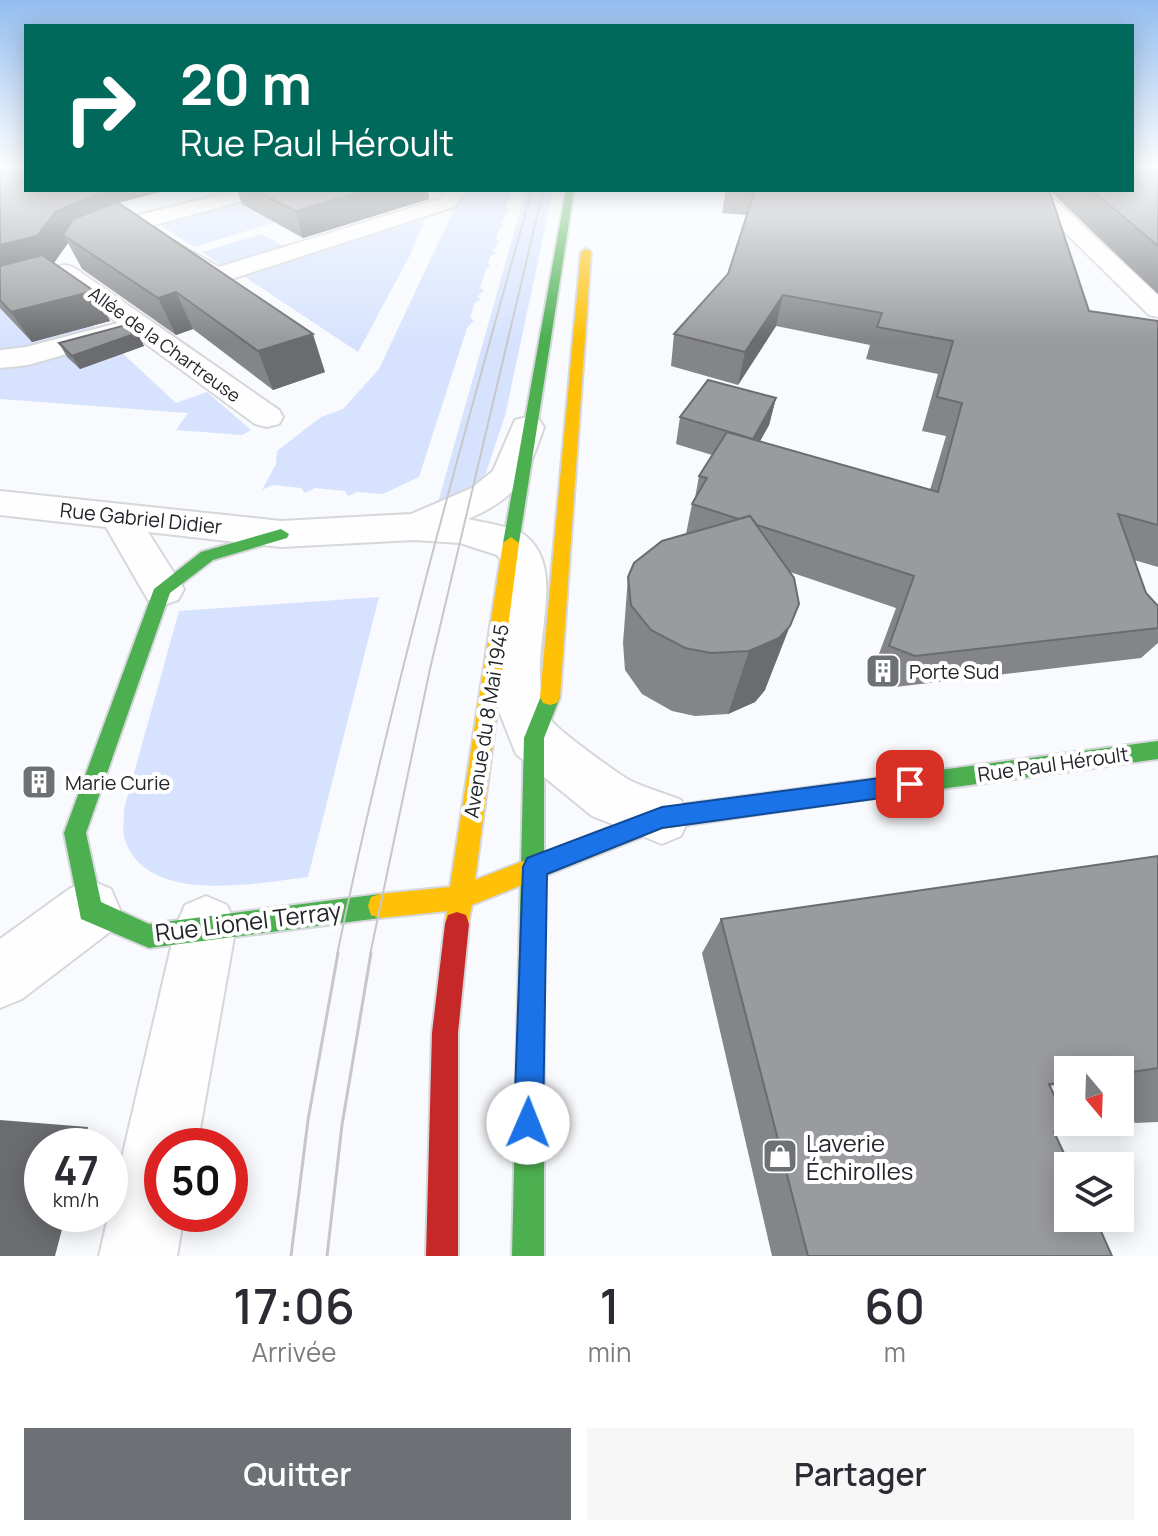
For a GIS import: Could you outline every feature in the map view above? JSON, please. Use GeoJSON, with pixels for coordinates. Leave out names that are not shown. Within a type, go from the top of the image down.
{"type":"FeatureCollection","features":[{"type":"Feature","properties":{"kind":"main road","name":"Avenue du 8 Mai 1945"},"geometry":{"type":"LineString","coordinates":[[442,1256],[445,1033],[460,898],[511,545],[564,224]]}},
{"type":"Feature","properties":{"kind":"main road"},"geometry":{"type":"LineString","coordinates":[[538,1244],[534,738],[552,693],[587,239]]}},
{"type":"Feature","properties":{"kind":"main road"},"geometry":{"type":"LineString","coordinates":[[90,910],[75,833],[163,589],[207,556],[281,534]]}},
{"type":"Feature","properties":{"kind":"main road","name":"Rue Paul Héroult"},"geometry":{"type":"LineString","coordinates":[[535,867],[662,818],[1158,750]]}},
{"type":"Feature","properties":{"kind":"main road","name":"Rue Lionel Terray"},"geometry":{"type":"LineString","coordinates":[[90,910],[149,936],[206,926],[460,898],[535,867]]}},
{"type":"Feature","properties":{"kind":"street","name":"Allée de la Chartreuse"},"geometry":{"type":"LineString","coordinates":[[134,224],[80,246],[51,275],[138,325],[267,417]]}},
{"type":"Feature","properties":{"kind":"street"},"geometry":{"type":"LineString","coordinates":[[136,224],[216,276],[382,224]]}},
{"type":"Feature","properties":{"kind":"street"},"geometry":{"type":"LineString","coordinates":[[1067,224],[1158,309]]}},
{"type":"Feature","properties":{"kind":"street"},"geometry":{"type":"LineString","coordinates":[[1107,262],[1145,263]]}},
{"type":"Feature","properties":{"kind":"street"},"geometry":{"type":"LineString","coordinates":[[0,359],[28,356],[138,325]]}},
{"type":"Feature","properties":{"kind":"street"},"geometry":{"type":"LineString","coordinates":[[414,527],[485,497],[509,476],[534,409]]}},
{"type":"Feature","properties":{"kind":"street","name":"Rue Gabriel Didier"},"geometry":{"type":"LineString","coordinates":[[0,503],[281,534],[414,527]]}},
{"type":"Feature","properties":{"kind":"street"},"geometry":{"type":"LineString","coordinates":[[117,514],[163,589]]}},
{"type":"Feature","properties":{"kind":"street"},"geometry":{"type":"LineString","coordinates":[[414,527],[461,530],[511,545],[525,563],[526,592],[516,647],[517,696],[534,738]]}},
{"type":"Feature","properties":{"kind":"street","name":"Rue Paul Héroult"},"geometry":{"type":"LineString","coordinates":[[534,738],[611,798],[662,818]]}},
{"type":"Feature","properties":{"kind":"street"},"geometry":{"type":"LineString","coordinates":[[0,977],[90,910]]}},
{"type":"Feature","properties":{"kind":"street"},"geometry":{"type":"LineString","coordinates":[[138,1256],[206,926]]}},
{"type":"Feature","properties":{"kind":"shaded area"},"geometry":{"type":"Polygon","coordinates":[[[160,224],[271,224],[194,247],[160,224]]]}},
{"type":"Feature","properties":{"kind":"shaded area"},"geometry":{"type":"Polygon","coordinates":[[[392,224],[423,224],[410,255],[358,352],[239,273],[392,224]]]}},
{"type":"Feature","properties":{"kind":"shaded area"},"geometry":{"type":"Polygon","coordinates":[[[447,224],[504,225],[500,227],[496,239],[500,241],[492,251],[496,253],[490,256],[488,264],[491,266],[486,269],[480,288],[484,290],[477,297],[481,300],[475,302],[470,318],[474,320],[467,328],[419,477],[383,494],[357,492],[348,496],[345,491],[315,488],[305,493],[301,488],[273,485],[262,490],[276,464],[277,451],[321,417],[343,409],[379,369],[447,224]]]}},
{"type":"Feature","properties":{"kind":"shaded area"},"geometry":{"type":"Polygon","coordinates":[[[517,224],[546,224],[505,416],[484,479],[437,506],[517,224]]]}},
{"type":"Feature","properties":{"kind":"shaded area"},"geometry":{"type":"Polygon","coordinates":[[[262,234],[285,247],[224,267],[202,252],[262,234]]]}},
{"type":"Feature","properties":{"kind":"shaded area"},"geometry":{"type":"Polygon","coordinates":[[[50,286],[176,403],[207,392],[251,430],[242,435],[176,430],[188,413],[0,399],[0,301],[50,286]]]}},
{"type":"Feature","properties":{"kind":"shaded area"},"geometry":{"type":"Polygon","coordinates":[[[379,597],[308,877],[206,886],[179,882],[156,874],[137,861],[124,837],[124,809],[179,611],[379,597]]]}},
{"type":"Feature","properties":{"kind":"building"},"geometry":{"type":"Polygon","coordinates":[[[0,224],[46,224],[37,236],[0,245],[0,224]]]}},
{"type":"Feature","properties":{"kind":"building"},"geometry":{"type":"Polygon","coordinates":[[[70,224],[149,224],[313,334],[258,351],[176,292],[158,298],[63,235],[70,224]]]}},
{"type":"Feature","properties":{"kind":"building"},"geometry":{"type":"Polygon","coordinates":[[[744,224],[1060,224],[1089,311],[1158,321],[1158,525],[1118,514],[1146,593],[1158,606],[1158,628],[915,656],[889,646],[914,576],[757,525],[750,516],[739,519],[692,504],[707,478],[699,476],[727,432],[938,492],[962,403],[937,397],[953,341],[877,327],[882,313],[783,295],[745,352],[674,334],[728,274],[744,224]]]}},
{"type":"Feature","properties":{"kind":"building"},"geometry":{"type":"Polygon","coordinates":[[[1132,224],[1158,224],[1158,246],[1132,224]]]}},
{"type":"Feature","properties":{"kind":"building"},"geometry":{"type":"Polygon","coordinates":[[[42,255],[94,291],[11,312],[0,300],[0,266],[42,255]]]}},
{"type":"Feature","properties":{"kind":"building"},"geometry":{"type":"Polygon","coordinates":[[[126,325],[137,333],[72,356],[59,343],[126,325]]]}},
{"type":"Feature","properties":{"kind":"building"},"geometry":{"type":"Polygon","coordinates":[[[708,380],[776,398],[753,439],[680,417],[708,380]]]}},
{"type":"Feature","properties":{"kind":"building"},"geometry":{"type":"Polygon","coordinates":[[[750,516],[794,578],[799,604],[790,626],[779,638],[749,651],[711,653],[685,648],[651,630],[631,605],[628,577],[634,563],[662,541],[750,516]]]}},
{"type":"Feature","properties":{"kind":"building"},"geometry":{"type":"Polygon","coordinates":[[[1158,856],[1158,1068],[1134,1072],[1134,1056],[1054,1056],[1054,1083],[1049,1084],[1054,1095],[1054,1136],[1063,1152],[1054,1152],[1054,1232],[1101,1232],[1112,1256],[808,1256],[721,919],[1158,856]]]}},
{"type":"Feature","properties":{"kind":"tram line"},"geometry":{"type":"LineString","coordinates":[[337,955],[403,667],[523,224]]}},
{"type":"Feature","properties":{"kind":"tram line"},"geometry":{"type":"LineString","coordinates":[[370,955],[430,669],[535,224]]}},
{"type":"Feature","properties":{"kind":"tram line"},"geometry":{"type":"LineString","coordinates":[[291,1256],[308,1120],[338,953]]}},
{"type":"Feature","properties":{"kind":"tram line"},"geometry":{"type":"LineString","coordinates":[[327,1256],[342,1125],[371,953]]}},
{"type":"Feature","properties":{"kind":"traffic: fast"},"geometry":{"type":"LineString","coordinates":[[511,543],[564,224]]}},
{"type":"Feature","properties":{"kind":"traffic: fast"},"geometry":{"type":"LineString","coordinates":[[281,534],[207,556],[163,589],[75,833],[90,910],[149,936],[380,906]]}},
{"type":"Feature","properties":{"kind":"traffic: fast"},"geometry":{"type":"LineString","coordinates":[[528,1256],[534,738],[550,697]]}},
{"type":"Feature","properties":{"kind":"traffic: fast"},"geometry":{"type":"LineString","coordinates":[[782,801],[1158,750]]}},
{"type":"Feature","properties":{"kind":"traffic: slow"},"geometry":{"type":"LineString","coordinates":[[550,697],[586,252]]}},
{"type":"Feature","properties":{"kind":"traffic: slow"},"geometry":{"type":"LineString","coordinates":[[457,924],[511,543]]}},
{"type":"Feature","properties":{"kind":"traffic: slow"},"geometry":{"type":"LineString","coordinates":[[380,906],[460,898],[662,818],[782,801]]}},
{"type":"Feature","properties":{"kind":"traffic: jam"},"geometry":{"type":"LineString","coordinates":[[442,1256],[445,1033],[457,924]]}},
{"type":"Feature","properties":{"kind":"place","name":"Porte Sud"},"geometry":{"type":"Point","coordinates":[883,671]}},
{"type":"Feature","properties":{"kind":"place","name":"Marie Curie"},"geometry":{"type":"Point","coordinates":[39,782]}},
{"type":"Feature","properties":{"kind":"place","name":"Laverie Échirolles"},"geometry":{"type":"Point","coordinates":[780,1156]}},
{"type":"Feature","properties":{"kind":"route"},"geometry":{"type":"LineString","coordinates":[[528,1123],[535,867],[662,818],[910,784]]}}]}
